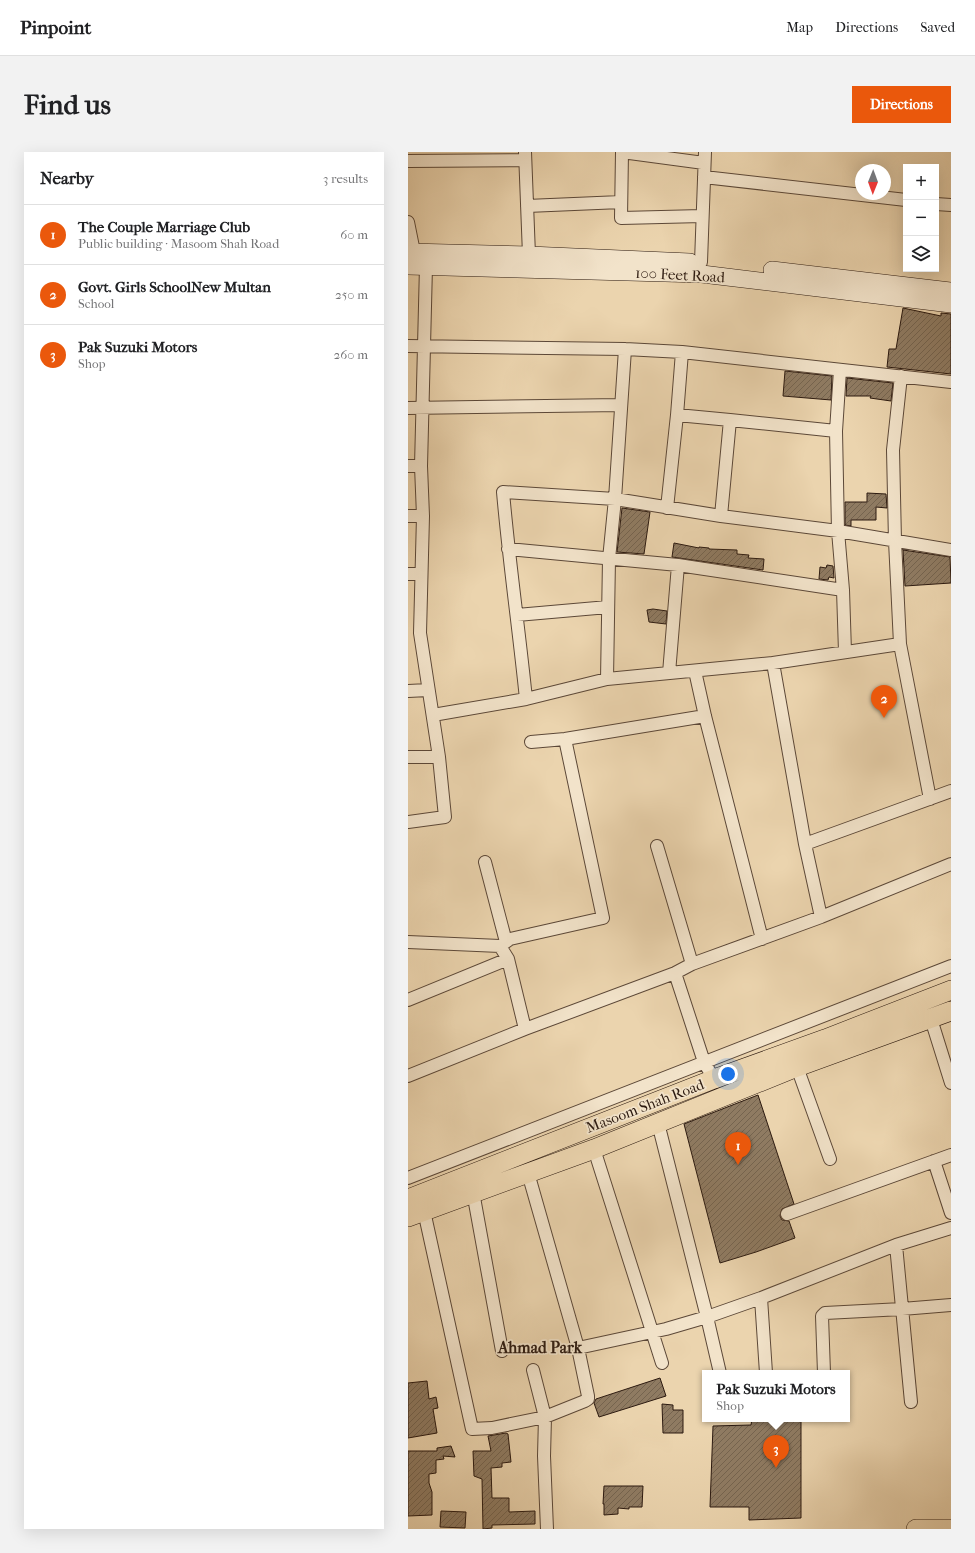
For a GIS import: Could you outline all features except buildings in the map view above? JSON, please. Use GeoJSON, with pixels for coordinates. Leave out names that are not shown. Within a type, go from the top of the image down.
{"type":"FeatureCollection","features":[{"type":"Feature","properties":{"kind":"main road","name":"100 Feet Road"},"geometry":{"type":"LineString","coordinates":[[410,257],[529,254],[701,262],[951,291]]}},
{"type":"Feature","properties":{"kind":"main road","name":"100 Feet Road"},"geometry":{"type":"LineString","coordinates":[[410,257],[426,266],[702,274],[951,304]]}},
{"type":"Feature","properties":{"kind":"main road"},"geometry":{"type":"LineString","coordinates":[[942,1014],[944,992]]}},
{"type":"Feature","properties":{"kind":"main road","name":"Masoom Shah Road"},"geometry":{"type":"LineString","coordinates":[[408,1199],[944,992]]}},
{"type":"Feature","properties":{"kind":"main road","name":"Masoom Shah Road"},"geometry":{"type":"LineString","coordinates":[[416,1214],[594,1149],[797,1067],[942,1014]]}},
{"type":"Feature","properties":{"kind":"main road"},"geometry":{"type":"LineString","coordinates":[[708,1082],[710,1102]]}},
{"type":"Feature","properties":{"kind":"main road"},"geometry":{"type":"LineString","coordinates":[[916,1529],[951,1528]]}},
{"type":"Feature","properties":{"kind":"street"},"geometry":{"type":"LineString","coordinates":[[701,262],[705,157],[622,152],[621,218],[702,216]]}},
{"type":"Feature","properties":{"kind":"street"},"geometry":{"type":"LineString","coordinates":[[408,161],[525,156],[529,254]]}},
{"type":"Feature","properties":{"kind":"street"},"geometry":{"type":"LineString","coordinates":[[704,177],[903,200]]}},
{"type":"Feature","properties":{"kind":"street"},"geometry":{"type":"LineString","coordinates":[[527,206],[621,202]]}},
{"type":"Feature","properties":{"kind":"street"},"geometry":{"type":"LineString","coordinates":[[939,204],[951,206]]}},
{"type":"Feature","properties":{"kind":"street"},"geometry":{"type":"LineString","coordinates":[[408,222],[410,257]]}},
{"type":"Feature","properties":{"kind":"street"},"geometry":{"type":"LineString","coordinates":[[408,822],[445,817],[433,715],[414,633],[421,574],[423,516],[420,466],[426,266]]}},
{"type":"Feature","properties":{"kind":"street"},"geometry":{"type":"LineString","coordinates":[[408,346],[625,349],[682,352],[951,382]]}},
{"type":"Feature","properties":{"kind":"street"},"geometry":{"type":"LineString","coordinates":[[607,679],[609,559],[615,499],[625,349]]}},
{"type":"Feature","properties":{"kind":"street"},"geometry":{"type":"LineString","coordinates":[[667,508],[682,352]]}},
{"type":"Feature","properties":{"kind":"street"},"geometry":{"type":"LineString","coordinates":[[840,370],[836,431],[838,531],[843,590],[844,652]]}},
{"type":"Feature","properties":{"kind":"street"},"geometry":{"type":"LineString","coordinates":[[901,376],[893,450],[895,541],[900,644],[930,799]]}},
{"type":"Feature","properties":{"kind":"street"},"geometry":{"type":"LineString","coordinates":[[408,408],[621,405]]}},
{"type":"Feature","properties":{"kind":"street"},"geometry":{"type":"LineString","coordinates":[[677,415],[836,431]]}},
{"type":"Feature","properties":{"kind":"street"},"geometry":{"type":"LineString","coordinates":[[721,516],[730,420]]}},
{"type":"Feature","properties":{"kind":"street"},"geometry":{"type":"LineString","coordinates":[[408,466],[420,466]]}},
{"type":"Feature","properties":{"kind":"street"},"geometry":{"type":"LineString","coordinates":[[526,700],[508,549],[503,492],[615,499],[721,516],[838,531],[951,550]]}},
{"type":"Feature","properties":{"kind":"street"},"geometry":{"type":"LineString","coordinates":[[408,516],[423,516]]}},
{"type":"Feature","properties":{"kind":"street"},"geometry":{"type":"LineString","coordinates":[[508,549],[678,565],[843,590]]}},
{"type":"Feature","properties":{"kind":"street"},"geometry":{"type":"LineString","coordinates":[[669,673],[678,565]]}},
{"type":"Feature","properties":{"kind":"street"},"geometry":{"type":"LineString","coordinates":[[408,574],[421,574]]}},
{"type":"Feature","properties":{"kind":"street"},"geometry":{"type":"LineString","coordinates":[[517,615],[608,607]]}},
{"type":"Feature","properties":{"kind":"street"},"geometry":{"type":"LineString","coordinates":[[433,715],[526,700],[607,679],[773,663],[900,644]]}},
{"type":"Feature","properties":{"kind":"street"},"geometry":{"type":"LineString","coordinates":[[773,663],[805,844],[821,917]]}},
{"type":"Feature","properties":{"kind":"street"},"geometry":{"type":"LineString","coordinates":[[695,671],[705,716],[762,939]]}},
{"type":"Feature","properties":{"kind":"street"},"geometry":{"type":"LineString","coordinates":[[408,691],[428,690]]}},
{"type":"Feature","properties":{"kind":"street"},"geometry":{"type":"LineString","coordinates":[[530,742],[565,739],[705,716]]}},
{"type":"Feature","properties":{"kind":"street"},"geometry":{"type":"LineString","coordinates":[[408,942],[503,944],[510,939],[603,918],[565,739]]}},
{"type":"Feature","properties":{"kind":"street"},"geometry":{"type":"LineString","coordinates":[[408,757],[439,757]]}},
{"type":"Feature","properties":{"kind":"street"},"geometry":{"type":"LineString","coordinates":[[805,844],[951,791]]}},
{"type":"Feature","properties":{"kind":"street"},"geometry":{"type":"LineString","coordinates":[[657,846],[692,964]]}},
{"type":"Feature","properties":{"kind":"street"},"geometry":{"type":"LineString","coordinates":[[485,862],[503,944],[525,1028]]}},
{"type":"Feature","properties":{"kind":"street"},"geometry":{"type":"LineString","coordinates":[[408,1076],[525,1028],[674,973],[692,964],[821,917],[951,864]]}},
{"type":"Feature","properties":{"kind":"street"},"geometry":{"type":"LineString","coordinates":[[408,1000],[508,959]]}},
{"type":"Feature","properties":{"kind":"street"},"geometry":{"type":"LineString","coordinates":[[408,1178],[951,966]]}},
{"type":"Feature","properties":{"kind":"street"},"geometry":{"type":"LineString","coordinates":[[674,973],[704,1062],[708,1082]]}},
{"type":"Feature","properties":{"kind":"street"},"geometry":{"type":"LineString","coordinates":[[942,1014],[951,1083]]}},
{"type":"Feature","properties":{"kind":"street"},"geometry":{"type":"LineString","coordinates":[[797,1067],[830,1159]]}},
{"type":"Feature","properties":{"kind":"street"},"geometry":{"type":"LineString","coordinates":[[658,1123],[719,1370]]}},
{"type":"Feature","properties":{"kind":"street"},"geometry":{"type":"LineString","coordinates":[[594,1149],[662,1363]]}},
{"type":"Feature","properties":{"kind":"street"},"geometry":{"type":"LineString","coordinates":[[787,1214],[951,1155]]}},
{"type":"Feature","properties":{"kind":"street"},"geometry":{"type":"LineString","coordinates":[[934,1161],[951,1213]]}},
{"type":"Feature","properties":{"kind":"street"},"geometry":{"type":"LineString","coordinates":[[416,1214],[472,1429],[492,1428],[545,1417],[588,1399],[578,1348],[528,1173]]}},
{"type":"Feature","properties":{"kind":"street"},"geometry":{"type":"LineString","coordinates":[[473,1192],[502,1351]]}},
{"type":"Feature","properties":{"kind":"street"},"geometry":{"type":"LineString","coordinates":[[578,1348],[652,1332],[707,1317],[761,1298],[896,1244],[951,1228]]}},
{"type":"Feature","properties":{"kind":"street"},"geometry":{"type":"LineString","coordinates":[[896,1244],[911,1402]]}},
{"type":"Feature","properties":{"kind":"street"},"geometry":{"type":"LineString","coordinates":[[761,1298],[766,1370]]}},
{"type":"Feature","properties":{"kind":"street"},"geometry":{"type":"LineString","coordinates":[[824,1370],[822,1316],[825,1313],[902,1310],[951,1305]]}},
{"type":"Feature","properties":{"kind":"street"},"geometry":{"type":"LineString","coordinates":[[533,1370],[545,1417],[544,1456],[547,1529]]}},
{"type":"Feature","properties":{"kind":"place","name":"Govt. Girls SchoolNew Multan"},"geometry":{"type":"Point","coordinates":[884,718]}},
{"type":"Feature","properties":{"kind":"place","name":"The Couple Marriage Club"},"geometry":{"type":"Point","coordinates":[738,1165]}},
{"type":"Feature","properties":{"kind":"place","name":"Pak Suzuki Motors"},"geometry":{"type":"Point","coordinates":[776,1468]}},
{"type":"Feature","properties":{"kind":"district","name":"Ahmad Park"},"geometry":{"type":"Point","coordinates":[540,1347]}}]}
